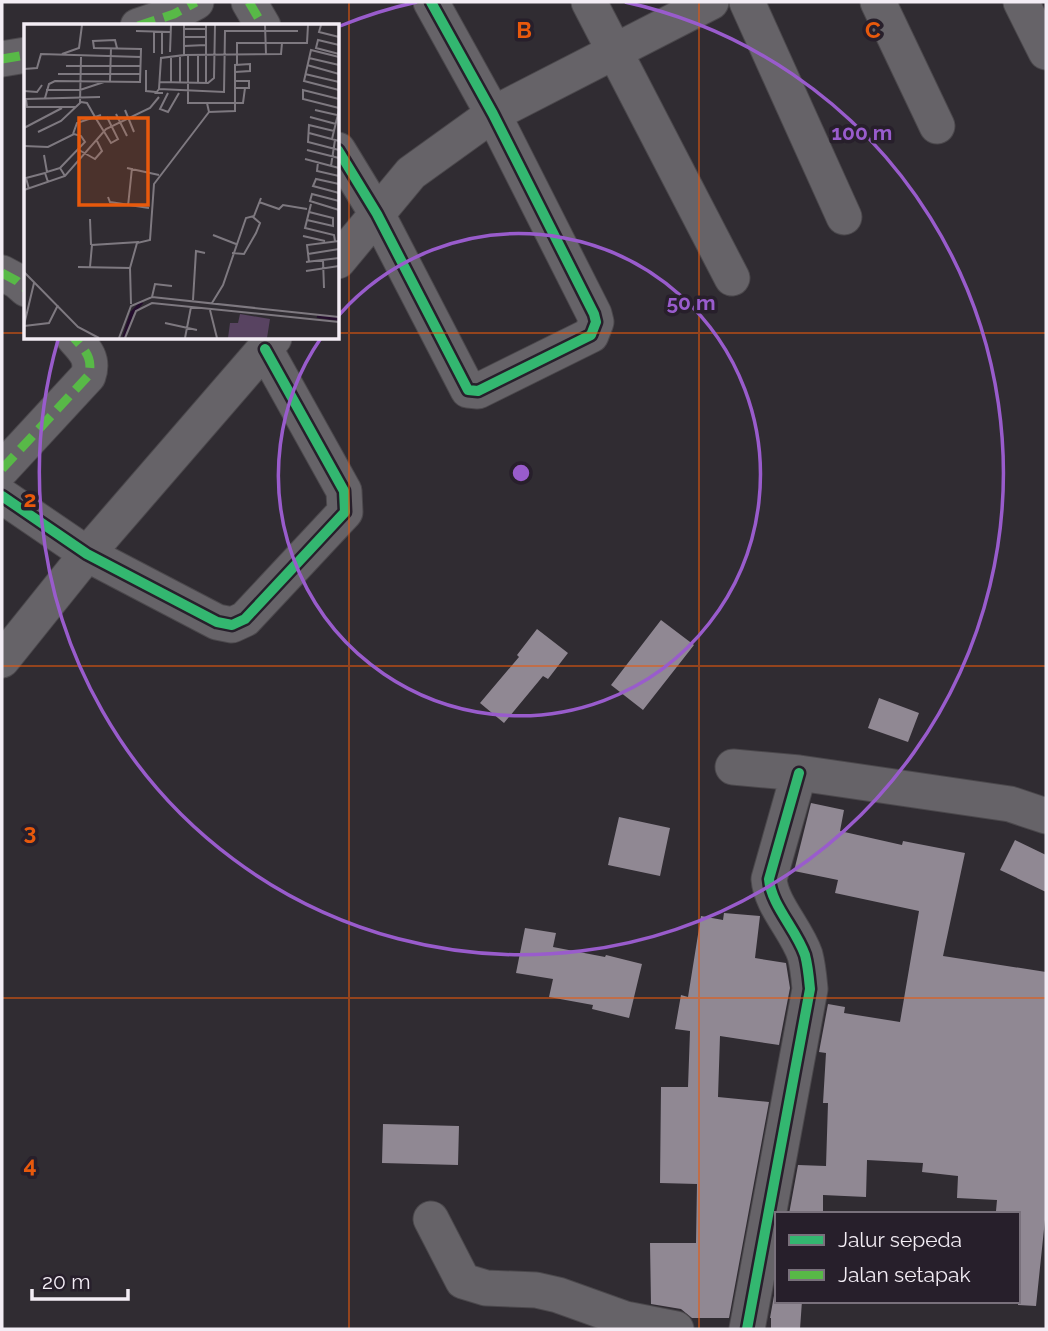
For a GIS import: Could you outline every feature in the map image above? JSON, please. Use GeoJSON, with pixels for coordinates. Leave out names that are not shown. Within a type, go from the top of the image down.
{"type":"FeatureCollection","features":[{"type":"Feature","properties":{"kind":"street"},"geometry":{"type":"LineString","coordinates":[[144,24],[174,14],[196,2]]}},
{"type":"Feature","properties":{"kind":"street"},"geometry":{"type":"LineString","coordinates":[[249,2],[262,24]]}},
{"type":"Feature","properties":{"kind":"street"},"geometry":{"type":"LineString","coordinates":[[340,152],[377,214],[468,390],[478,391],[591,335],[596,322],[594,314],[493,114],[431,2]]}},
{"type":"Feature","properties":{"kind":"street"},"geometry":{"type":"LineString","coordinates":[[589,2],[732,278]]}},
{"type":"Feature","properties":{"kind":"street"},"geometry":{"type":"LineString","coordinates":[[340,259],[411,173],[493,114],[711,2]]}},
{"type":"Feature","properties":{"kind":"street"},"geometry":{"type":"LineString","coordinates":[[747,2],[844,217]]}},
{"type":"Feature","properties":{"kind":"street"},"geometry":{"type":"LineString","coordinates":[[878,2],[937,126]]}},
{"type":"Feature","properties":{"kind":"street"},"geometry":{"type":"LineString","coordinates":[[1021,2],[1046,52]]}},
{"type":"Feature","properties":{"kind":"street"},"geometry":{"type":"LineString","coordinates":[[2,59],[24,55]]}},
{"type":"Feature","properties":{"kind":"street"},"geometry":{"type":"LineString","coordinates":[[2,273],[24,288]]}},
{"type":"Feature","properties":{"kind":"street"},"geometry":{"type":"LineString","coordinates":[[2,469],[88,376],[88,354],[76,340]]}},
{"type":"Feature","properties":{"kind":"street"},"geometry":{"type":"LineString","coordinates":[[2,496],[87,554],[217,622],[232,625],[245,619],[345,512],[344,491],[269,343],[87,554],[2,660]]}},
{"type":"Feature","properties":{"kind":"street"},"geometry":{"type":"LineString","coordinates":[[733,767],[799,773],[1010,804],[1046,816]]}},
{"type":"Feature","properties":{"kind":"street"},"geometry":{"type":"LineString","coordinates":[[747,1329],[810,989],[805,956],[770,893],[769,879],[799,773]]}},
{"type":"Feature","properties":{"kind":"street"},"geometry":{"type":"LineString","coordinates":[[431,1219],[463,1281],[486,1288],[547,1292],[625,1319],[676,1329]]}},
{"type":"Feature","properties":{"kind":"building"},"geometry":{"type":"Polygon","coordinates":[[[661,620],[694,645],[643,710],[611,685],[661,620]]]}},
{"type":"Feature","properties":{"kind":"building"},"geometry":{"type":"Polygon","coordinates":[[[537,629],[568,653],[548,679],[543,676],[504,723],[480,703],[519,657],[517,655],[537,629]]]}},
{"type":"Feature","properties":{"kind":"building"},"geometry":{"type":"Polygon","coordinates":[[[879,698],[919,713],[908,742],[868,728],[879,698]]]}},
{"type":"Feature","properties":{"kind":"building"},"geometry":{"type":"Polygon","coordinates":[[[811,803],[844,810],[840,831],[902,845],[903,841],[965,853],[943,956],[1046,972],[1046,1210],[1036,1306],[1018,1305],[1020,1212],[996,1211],[997,1200],[957,1198],[958,1176],[922,1172],[923,1163],[867,1160],[866,1197],[823,1195],[823,1212],[789,1212],[798,1165],[826,1166],[828,1103],[823,1103],[826,1053],[819,1052],[828,1004],[845,1007],[844,1013],[900,1022],[919,911],[835,893],[838,880],[794,871],[811,803]]]}},
{"type":"Feature","properties":{"kind":"building"},"geometry":{"type":"Polygon","coordinates":[[[619,817],[670,828],[660,876],[608,865],[619,817]]]}},
{"type":"Feature","properties":{"kind":"building"},"geometry":{"type":"Polygon","coordinates":[[[1015,840],[1046,855],[1046,892],[1000,870],[1015,840]]]}},
{"type":"Feature","properties":{"kind":"building"},"geometry":{"type":"Polygon","coordinates":[[[724,913],[760,916],[755,958],[786,963],[790,988],[779,1045],[720,1036],[718,1097],[769,1102],[729,1318],[692,1318],[681,1309],[651,1304],[650,1243],[696,1243],[697,1184],[660,1183],[661,1087],[688,1087],[690,1031],[675,1029],[681,995],[688,997],[701,916],[723,920],[724,913]]]}},
{"type":"Feature","properties":{"kind":"building"},"geometry":{"type":"Polygon","coordinates":[[[525,928],[556,933],[553,947],[642,964],[629,1018],[592,1009],[593,1005],[549,997],[553,979],[516,973],[525,928]]]}},
{"type":"Feature","properties":{"kind":"building"},"geometry":{"type":"Polygon","coordinates":[[[383,1124],[459,1126],[458,1165],[382,1163],[383,1124]]]}},
{"type":"Feature","properties":{"kind":"building"},"geometry":{"type":"Polygon","coordinates":[[[775,1290],[775,1303],[802,1303],[800,1329],[771,1329],[770,1318],[775,1290]]]}},
{"type":"Feature","properties":{"kind":"marked path"},"geometry":{"type":"LineString","coordinates":[[144,24],[174,14],[196,2]]}},
{"type":"Feature","properties":{"kind":"marked path"},"geometry":{"type":"LineString","coordinates":[[249,2],[262,24]]}},
{"type":"Feature","properties":{"kind":"marked path"},"geometry":{"type":"LineString","coordinates":[[2,59],[24,55]]}},
{"type":"Feature","properties":{"kind":"marked path"},"geometry":{"type":"LineString","coordinates":[[2,273],[24,287]]}},
{"type":"Feature","properties":{"kind":"marked path"},"geometry":{"type":"LineString","coordinates":[[2,469],[88,376],[89,360],[76,340]]}},
{"type":"Feature","properties":{"kind":"cycle path"},"geometry":{"type":"LineString","coordinates":[[340,153],[377,214],[468,390],[478,391],[591,335],[596,322],[594,314],[493,114],[431,2]]}},
{"type":"Feature","properties":{"kind":"cycle path"},"geometry":{"type":"LineString","coordinates":[[2,496],[87,554],[217,622],[232,625],[245,619],[345,512],[344,491],[265,349]]}},
{"type":"Feature","properties":{"kind":"cycle path"},"geometry":{"type":"LineString","coordinates":[[747,1329],[810,989],[805,955],[774,898],[769,879],[799,773]]}}]}
